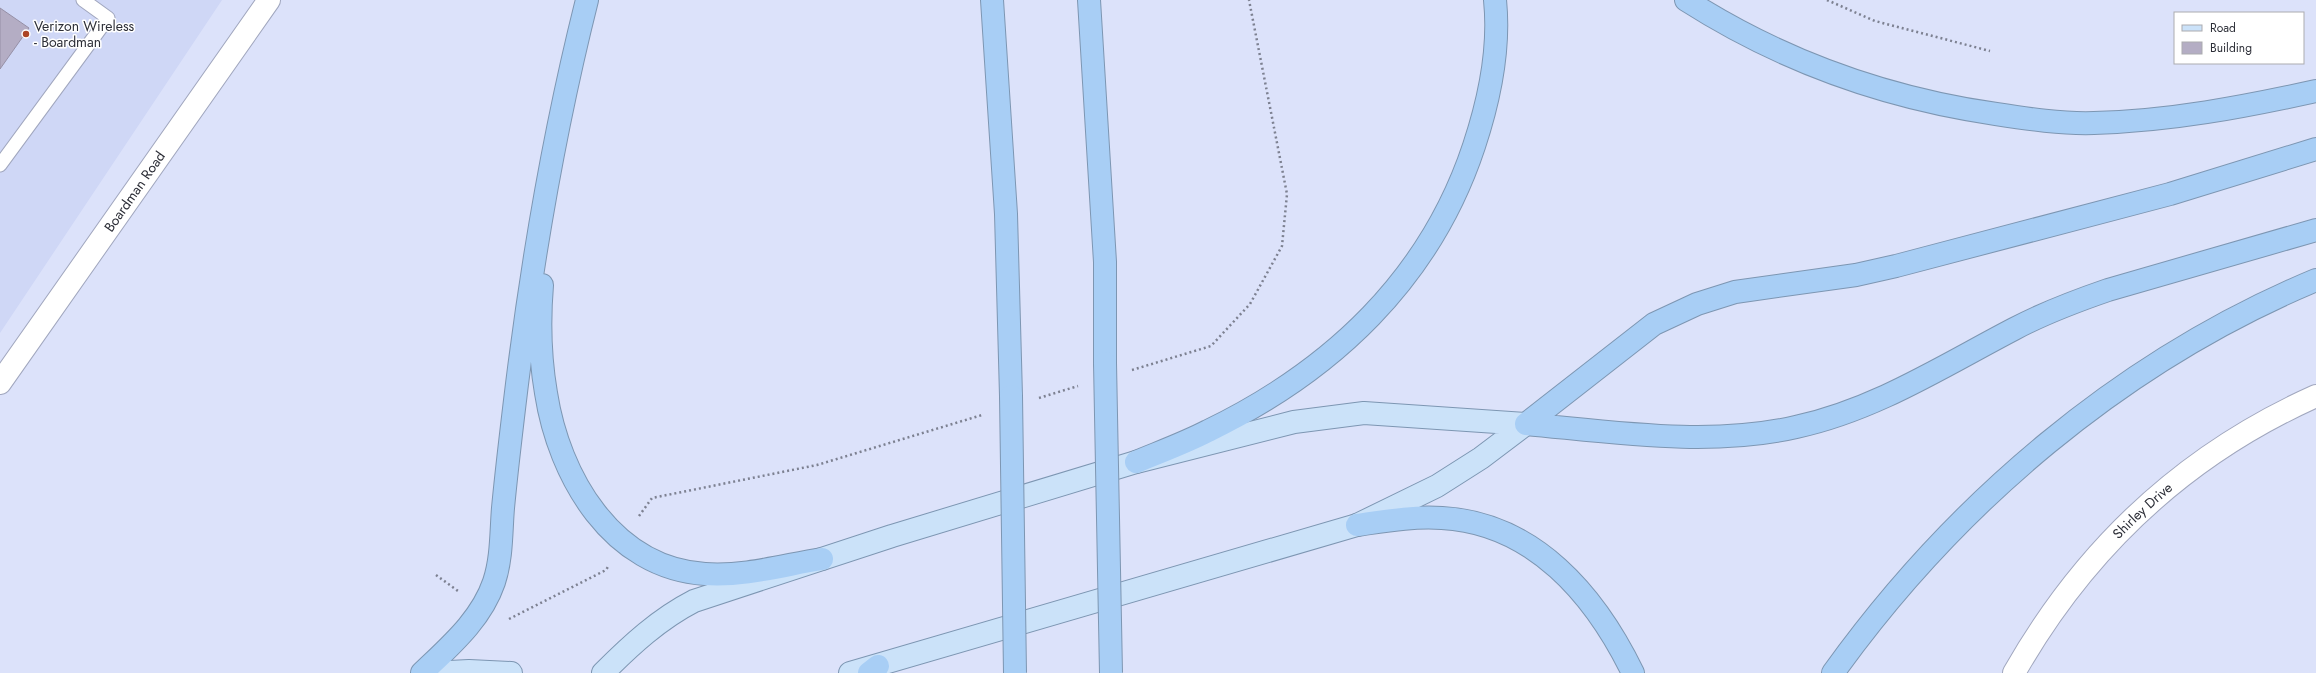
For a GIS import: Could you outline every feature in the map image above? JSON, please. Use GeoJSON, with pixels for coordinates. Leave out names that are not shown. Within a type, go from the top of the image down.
{"type":"FeatureCollection","features":[{"type":"Feature","properties":{"kind":"highway"},"geometry":{"type":"LineString","coordinates":[[422,673],[469,626],[482,608],[497,570],[525,314],[561,113],[587,0]]}},
{"type":"Feature","properties":{"kind":"highway"},"geometry":{"type":"LineString","coordinates":[[992,0],[1006,214],[1011,396],[1015,673]]}},
{"type":"Feature","properties":{"kind":"highway"},"geometry":{"type":"LineString","coordinates":[[1089,0],[1104,262],[1111,673]]}},
{"type":"Feature","properties":{"kind":"highway"},"geometry":{"type":"LineString","coordinates":[[1136,462],[1208,431],[1288,385],[1342,346],[1367,321],[1410,271],[1446,214],[1468,165],[1479,131],[1490,80],[1494,44],[1495,0]]}},
{"type":"Feature","properties":{"kind":"highway"},"geometry":{"type":"LineString","coordinates":[[1686,0],[1763,43],[1854,82],[1915,99],[2020,118],[2092,123],[2152,120],[2209,113],[2316,91]]}},
{"type":"Feature","properties":{"kind":"highway"},"geometry":{"type":"LineString","coordinates":[[561,113],[544,252],[540,324],[542,366],[553,423],[584,498],[607,528],[623,542],[651,560],[672,568],[704,574],[726,575],[822,559]]}},
{"type":"Feature","properties":{"kind":"highway"},"geometry":{"type":"LineString","coordinates":[[1526,424],[1654,324],[1677,312],[1714,297],[1756,288],[1856,275],[1896,266],[2170,194],[2316,149]]}},
{"type":"Feature","properties":{"kind":"highway"},"geometry":{"type":"LineString","coordinates":[[1526,424],[1634,433],[1721,436],[1766,432],[1797,427],[1855,409],[1883,398],[2015,328],[2075,302],[2108,290],[2316,230]]}},
{"type":"Feature","properties":{"kind":"highway"},"geometry":{"type":"LineString","coordinates":[[1833,673],[1859,637],[1919,565],[1996,487],[2033,455],[2074,422],[2161,361],[2242,315],[2316,280]]}},
{"type":"Feature","properties":{"kind":"highway"},"geometry":{"type":"LineString","coordinates":[[1357,525],[1425,518],[1443,518],[1492,527],[1529,544],[1565,575],[1587,600],[1610,631],[1633,673]]}},
{"type":"Feature","properties":{"kind":"main road","name":"Boardman Road"},"geometry":{"type":"LineString","coordinates":[[0,383],[269,0]]}},
{"type":"Feature","properties":{"kind":"main road","name":"Shirley Drive"},"geometry":{"type":"LineString","coordinates":[[2014,673],[2058,604],[2085,568],[2119,531],[2199,463],[2267,420],[2316,396]]}},
{"type":"Feature","properties":{"kind":"main road"},"geometry":{"type":"LineString","coordinates":[[603,673],[633,644],[664,618],[700,599],[822,559],[1136,462],[1294,422],[1342,415],[1395,414],[1526,424]]}},
{"type":"Feature","properties":{"kind":"main road"},"geometry":{"type":"LineString","coordinates":[[850,673],[874,669],[1357,525],[1438,486],[1481,458],[1526,424]]}},
{"type":"Feature","properties":{"kind":"main road"},"geometry":{"type":"LineString","coordinates":[[430,673],[469,671],[511,673]]}},
{"type":"Feature","properties":{"kind":"lane"},"geometry":{"type":"LineString","coordinates":[[0,165],[108,18],[83,0]]}},
{"type":"Feature","properties":{"kind":"path"},"geometry":{"type":"LineString","coordinates":[[1128,371],[1211,346],[1250,304],[1282,246],[1287,194],[1248,0]]}},
{"type":"Feature","properties":{"kind":"path"},"geometry":{"type":"LineString","coordinates":[[1827,0],[1875,21],[1990,51]]}},
{"type":"Feature","properties":{"kind":"path"},"geometry":{"type":"LineString","coordinates":[[1037,398],[1082,385]]}},
{"type":"Feature","properties":{"kind":"path"},"geometry":{"type":"LineString","coordinates":[[640,514],[652,498],[817,465],[984,414]]}},
{"type":"Feature","properties":{"kind":"path"},"geometry":{"type":"LineString","coordinates":[[503,622],[606,570]]}},
{"type":"Feature","properties":{"kind":"shaded area"},"geometry":{"type":"Polygon","coordinates":[[[0,0],[222,0],[0,333],[0,0]]]}},
{"type":"Feature","properties":{"kind":"building"},"geometry":{"type":"Polygon","coordinates":[[[0,8],[29,28],[0,69],[0,8]]]}},
{"type":"Feature","properties":{"kind":"place","name":"Verizon Wireless - Boardman"},"geometry":{"type":"Point","coordinates":[26,34]}}]}
